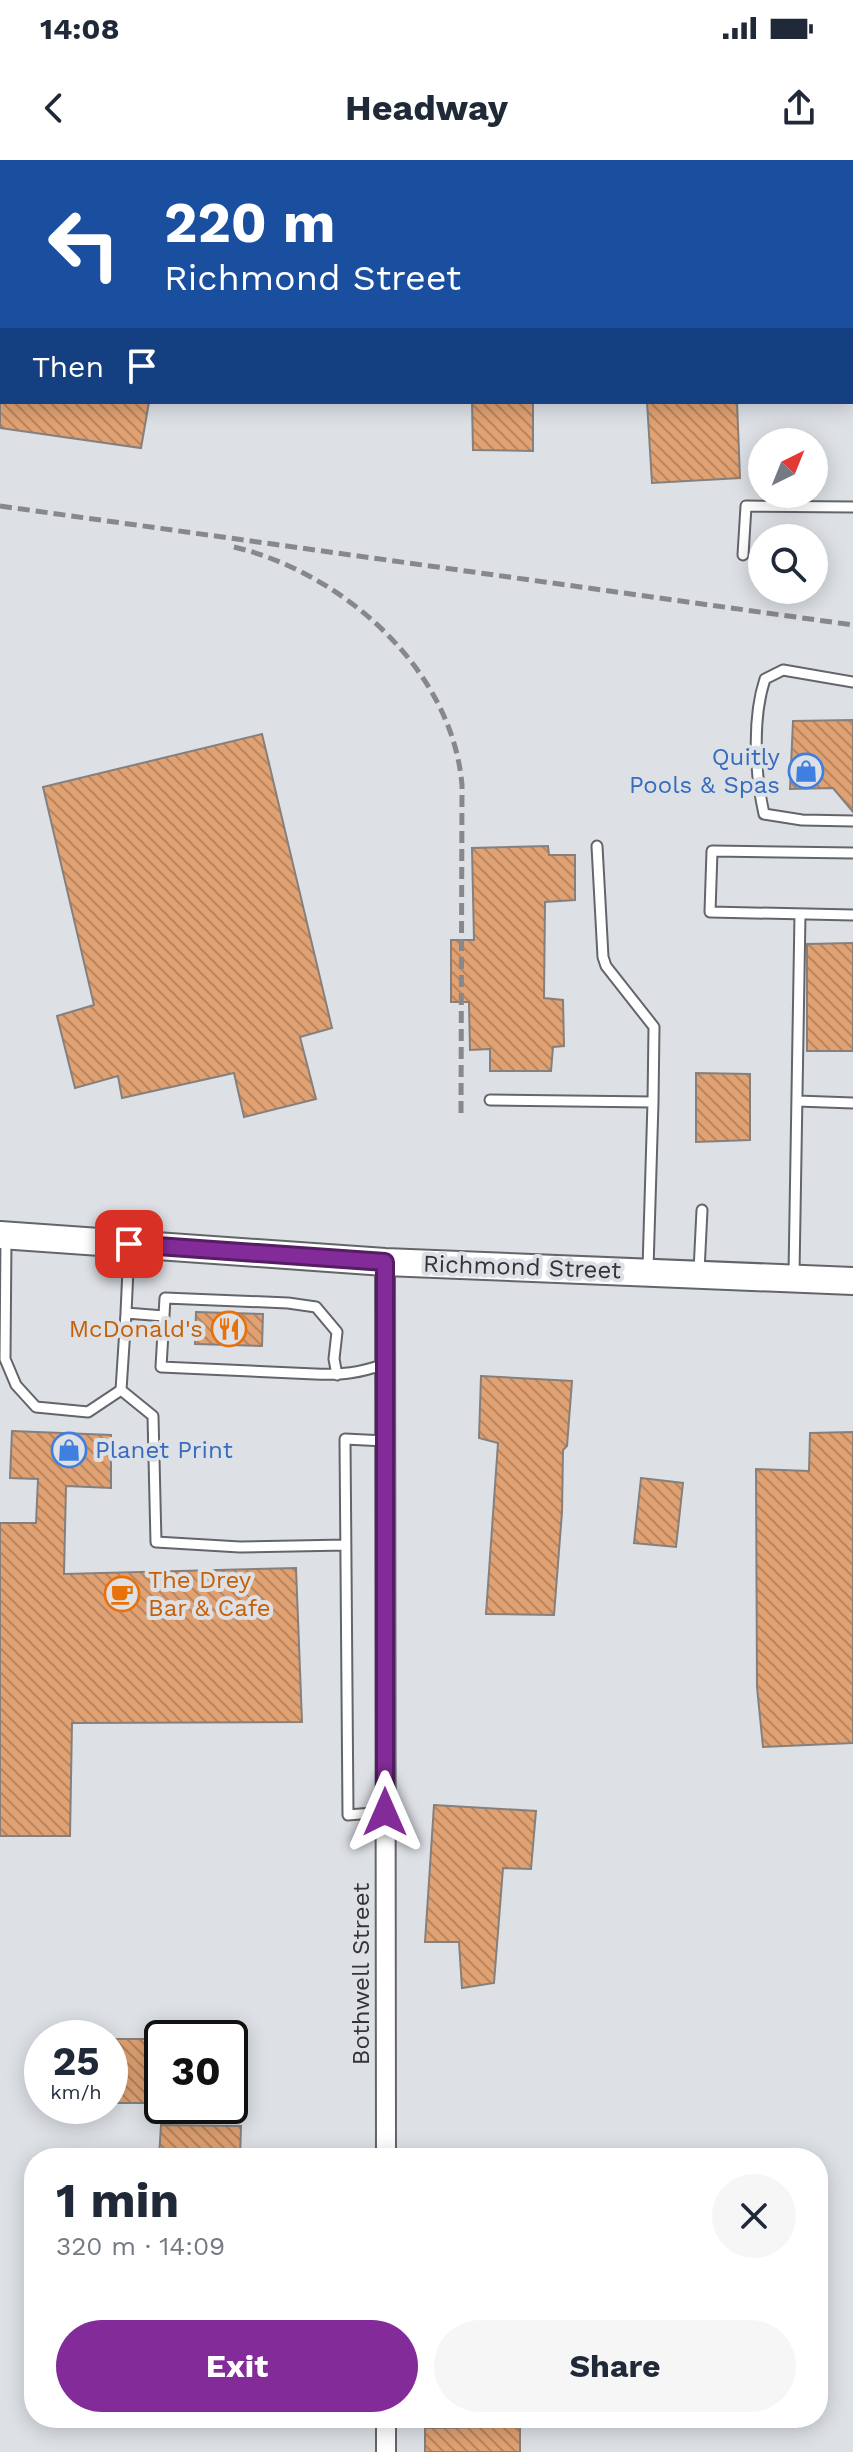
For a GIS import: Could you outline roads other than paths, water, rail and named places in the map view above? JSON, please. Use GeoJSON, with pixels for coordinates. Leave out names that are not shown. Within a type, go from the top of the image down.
{"type":"FeatureCollection","features":[{"type":"Feature","properties":{"kind":"main road","name":"Richmond Street"},"geometry":{"type":"LineString","coordinates":[[3,1235],[385,1262],[853,1281]]}},
{"type":"Feature","properties":{"kind":"street","name":"Bothwell Street"},"geometry":{"type":"LineString","coordinates":[[385,1262],[386,2148]]}},
{"type":"Feature","properties":{"kind":"street"},"geometry":{"type":"LineString","coordinates":[[386,2428],[386,2452]]}},
{"type":"Feature","properties":{"kind":"lane"},"geometry":{"type":"LineString","coordinates":[[743,555],[746,506],[853,507]]}},
{"type":"Feature","properties":{"kind":"lane"},"geometry":{"type":"LineString","coordinates":[[853,682],[783,670],[765,679],[758,700],[758,787],[764,814],[802,820],[853,821]]}},
{"type":"Feature","properties":{"kind":"lane"},"geometry":{"type":"LineString","coordinates":[[597,846],[603,957],[606,966],[654,1027],[648,1271]]}},
{"type":"Feature","properties":{"kind":"lane"},"geometry":{"type":"LineString","coordinates":[[853,853],[712,851],[710,912],[853,915]]}},
{"type":"Feature","properties":{"kind":"lane"},"geometry":{"type":"LineString","coordinates":[[794,1278],[800,914]]}},
{"type":"Feature","properties":{"kind":"lane"},"geometry":{"type":"LineString","coordinates":[[490,1100],[653,1102]]}},
{"type":"Feature","properties":{"kind":"lane"},"geometry":{"type":"LineString","coordinates":[[797,1101],[853,1103]]}},
{"type":"Feature","properties":{"kind":"lane"},"geometry":{"type":"LineString","coordinates":[[699,1274],[702,1210]]}},
{"type":"Feature","properties":{"kind":"lane"},"geometry":{"type":"LineString","coordinates":[[3,1235],[5,1359],[16,1385],[36,1407],[88,1412],[121,1390]]}},
{"type":"Feature","properties":{"kind":"lane"},"geometry":{"type":"LineString","coordinates":[[121,1390],[129,1244]]}},
{"type":"Feature","properties":{"kind":"lane"},"geometry":{"type":"LineString","coordinates":[[337,1375],[334,1359],[337,1332],[316,1307],[165,1298],[161,1367],[337,1375],[354,1375],[385,1364]]}},
{"type":"Feature","properties":{"kind":"lane"},"geometry":{"type":"LineString","coordinates":[[126,1313],[164,1316]]}},
{"type":"Feature","properties":{"kind":"lane"},"geometry":{"type":"LineString","coordinates":[[121,1390],[153,1416],[156,1542],[240,1547],[346,1545]]}},
{"type":"Feature","properties":{"kind":"lane"},"geometry":{"type":"LineString","coordinates":[[385,1441],[345,1439],[348,1815],[385,1812]]}},
{"type":"Feature","properties":{"kind":"railway"},"geometry":{"type":"LineString","coordinates":[[0,506],[853,625]]}},
{"type":"Feature","properties":{"kind":"railway"},"geometry":{"type":"LineString","coordinates":[[234,547],[275,560],[314,579],[351,603],[385,632],[414,666],[437,703],[454,743],[462,785],[461,1119]]}},
{"type":"Feature","properties":{"kind":"place","name":"Quitly Pools & Spas"},"geometry":{"type":"Point","coordinates":[806,771]}},
{"type":"Feature","properties":{"kind":"place","name":"McDonald's"},"geometry":{"type":"Point","coordinates":[229,1329]}},
{"type":"Feature","properties":{"kind":"place","name":"Planet Print"},"geometry":{"type":"Point","coordinates":[69,1450]}},
{"type":"Feature","properties":{"kind":"place","name":"The Drey Bar & Cafe"},"geometry":{"type":"Point","coordinates":[122,1594]}}]}
